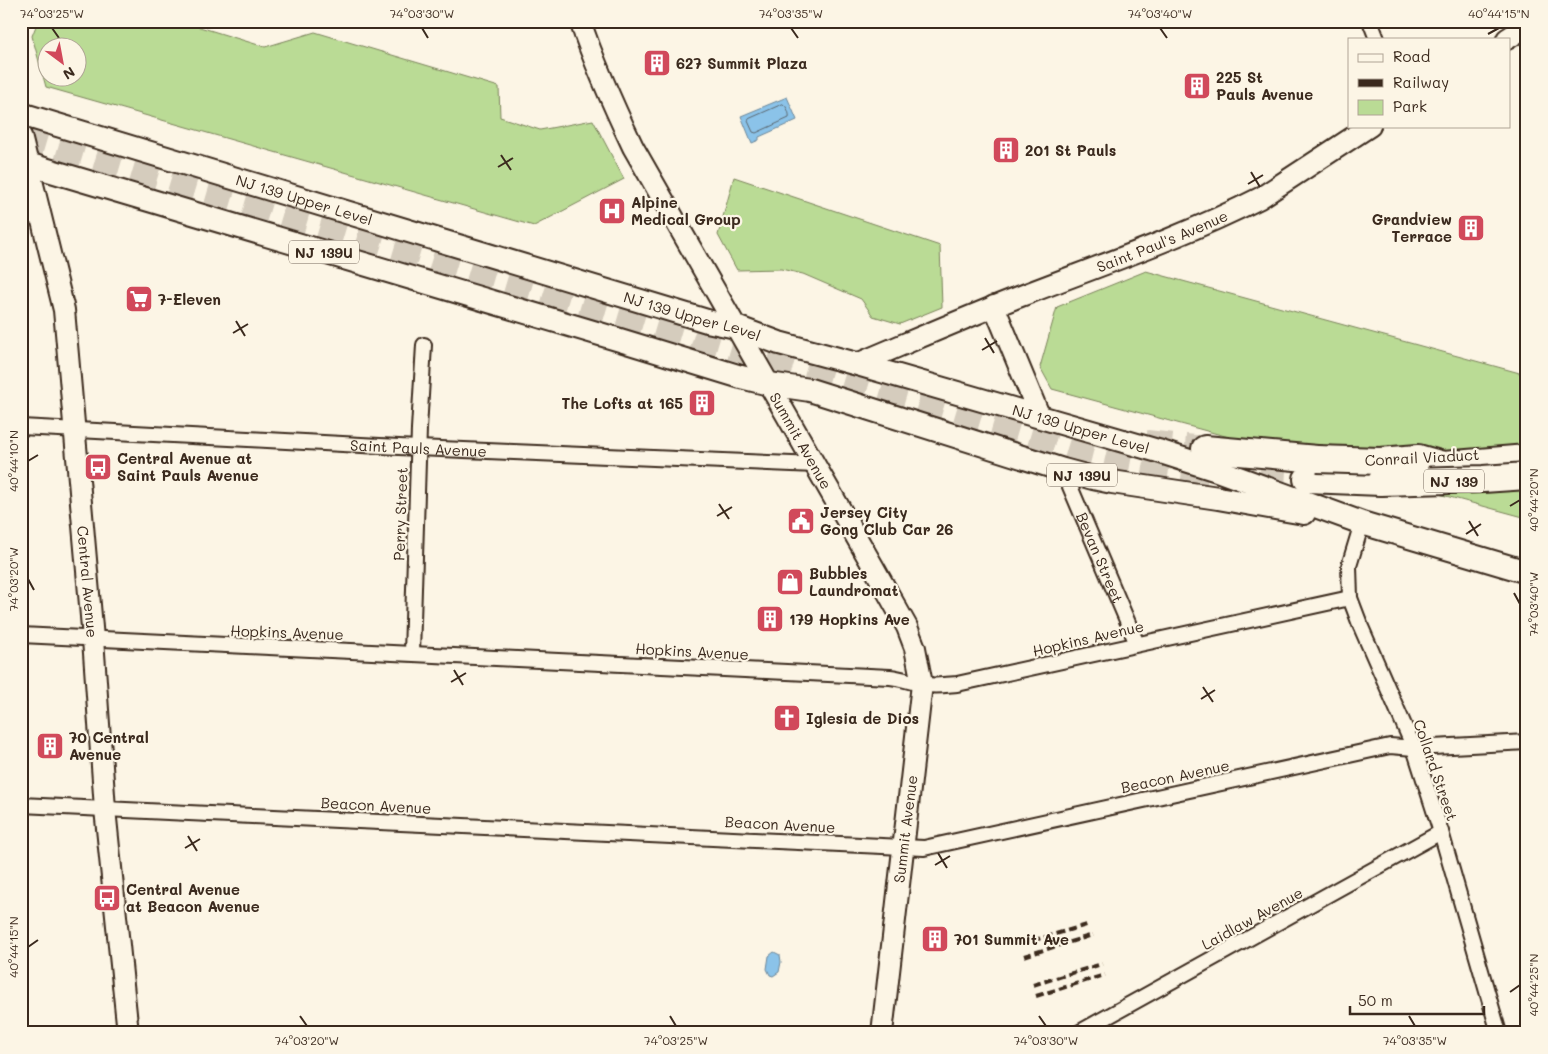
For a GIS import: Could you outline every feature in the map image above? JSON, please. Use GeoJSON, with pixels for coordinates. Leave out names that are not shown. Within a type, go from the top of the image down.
{"type":"FeatureCollection","features":[{"type":"Feature","properties":{"kind":"highway","name":"NJ 139"},"geometry":{"type":"LineString","coordinates":[[1205,450],[1312,469]]}},
{"type":"Feature","properties":{"kind":"highway","name":"Conrail Viaduct"},"geometry":{"type":"LineString","coordinates":[[1312,469],[1380,461],[1527,450]]}},
{"type":"Feature","properties":{"kind":"highway"},"geometry":{"type":"LineString","coordinates":[[1418,458],[1443,465],[1527,458]]}},
{"type":"Feature","properties":{"kind":"highway","name":"Conrail Viaduct"},"geometry":{"type":"LineString","coordinates":[[1312,469],[1381,482],[1527,476]]}},
{"type":"Feature","properties":{"kind":"main road","name":"NJ 139 Upper Level"},"geometry":{"type":"LineString","coordinates":[[21,114],[707,321],[736,327],[780,343],[1214,469],[1362,523],[1527,572]]}},
{"type":"Feature","properties":{"kind":"main road","name":"NJ 139 Upper Level"},"geometry":{"type":"LineString","coordinates":[[24,163],[741,377],[770,384],[810,390],[1063,470],[1112,482],[1362,523]]}},
{"type":"Feature","properties":{"kind":"street","name":"Summit Avenue"},"geometry":{"type":"LineString","coordinates":[[580,21],[590,52],[610,99],[634,147],[907,627],[915,648],[922,684],[882,1033]]}},
{"type":"Feature","properties":{"kind":"street"},"geometry":{"type":"LineString","coordinates":[[1370,21],[1377,38]]}},
{"type":"Feature","properties":{"kind":"street"},"geometry":{"type":"LineString","coordinates":[[1509,38],[1527,26]]}},
{"type":"Feature","properties":{"kind":"street","name":"Saint Paul's Avenue"},"geometry":{"type":"LineString","coordinates":[[857,364],[994,306],[1186,232],[1243,207],[1260,198],[1367,128]]}},
{"type":"Feature","properties":{"kind":"street","name":"Central Avenue"},"geometry":{"type":"LineString","coordinates":[[21,136],[24,163],[41,217],[64,310],[106,809],[128,1033]]}},
{"type":"Feature","properties":{"kind":"street"},"geometry":{"type":"LineString","coordinates":[[21,216],[41,217]]}},
{"type":"Feature","properties":{"kind":"street"},"geometry":{"type":"LineString","coordinates":[[994,306],[1040,417]]}},
{"type":"Feature","properties":{"kind":"street","name":"Perry Street"},"geometry":{"type":"LineString","coordinates":[[412,653],[418,448],[424,345]]}},
{"type":"Feature","properties":{"kind":"street","name":"Saint Pauls Avenue"},"geometry":{"type":"LineString","coordinates":[[21,427],[418,448],[816,465]]}},
{"type":"Feature","properties":{"kind":"street","name":"Bevan Street"},"geometry":{"type":"LineString","coordinates":[[1063,470],[1137,644]]}},
{"type":"Feature","properties":{"kind":"street","name":"Collard Street"},"geometry":{"type":"LineString","coordinates":[[1362,523],[1349,566],[1350,598],[1414,748],[1441,832],[1499,1033]]}},
{"type":"Feature","properties":{"kind":"street","name":"Hopkins Avenue"},"geometry":{"type":"LineString","coordinates":[[21,635],[890,677],[941,686],[1350,598]]}},
{"type":"Feature","properties":{"kind":"street","name":"Beacon Avenue"},"geometry":{"type":"LineString","coordinates":[[21,804],[924,848],[1390,746],[1414,748],[1527,742]]}},
{"type":"Feature","properties":{"kind":"street","name":"Laidlaw Avenue"},"geometry":{"type":"LineString","coordinates":[[1078,1033],[1441,832]]}},
{"type":"Feature","properties":{"kind":"green space"},"geometry":{"type":"Polygon","coordinates":[[[38,21],[180,21],[265,47],[315,32],[499,87],[500,117],[540,130],[593,120],[624,179],[534,226],[50,88],[88,88],[88,38],[38,38],[38,58],[32,36],[38,21]]]}},
{"type":"Feature","properties":{"kind":"green space"},"geometry":{"type":"Polygon","coordinates":[[[734,177],[940,246],[942,307],[900,324],[873,316],[861,299],[803,274],[781,269],[737,270],[718,235],[734,177]]]}},
{"type":"Feature","properties":{"kind":"green space"},"geometry":{"type":"Polygon","coordinates":[[[1146,271],[1527,375],[1527,518],[1052,389],[1040,367],[1057,307],[1146,271]]]}},
{"type":"Feature","properties":{"kind":"water"},"geometry":{"type":"Polygon","coordinates":[[[787,97],[797,120],[759,137],[759,140],[752,143],[741,116],[787,97]]]}},
{"type":"Feature","properties":{"kind":"water"},"geometry":{"type":"Polygon","coordinates":[[[774,952],[780,955],[781,962],[779,972],[773,976],[770,975],[767,969],[769,956],[774,952]]]}},
{"type":"Feature","properties":{"kind":"tunnel"},"geometry":{"type":"LineString","coordinates":[[21,135],[1085,452],[1140,464],[1195,472],[1307,479]]}},
{"type":"Feature","properties":{"kind":"tunnel"},"geometry":{"type":"LineString","coordinates":[[1146,443],[1205,449]]}},
{"type":"Feature","properties":{"kind":"railway"},"geometry":{"type":"LineString","coordinates":[[1021,944],[1090,924]]}},
{"type":"Feature","properties":{"kind":"railway"},"geometry":{"type":"LineString","coordinates":[[1024,956],[1093,935]]}},
{"type":"Feature","properties":{"kind":"railway"},"geometry":{"type":"LineString","coordinates":[[1033,985],[1102,964]]}},
{"type":"Feature","properties":{"kind":"railway"},"geometry":{"type":"LineString","coordinates":[[1036,996],[1105,975]]}},
{"type":"Feature","properties":{"kind":"place","name":"627 Summit Plaza"},"geometry":{"type":"Point","coordinates":[657,63]}},
{"type":"Feature","properties":{"kind":"place","name":"225 St Pauls Avenue"},"geometry":{"type":"Point","coordinates":[1197,86]}},
{"type":"Feature","properties":{"kind":"place","name":"201 St Pauls"},"geometry":{"type":"Point","coordinates":[1006,150]}},
{"type":"Feature","properties":{"kind":"place","name":"Alpine Medical Group"},"geometry":{"type":"Point","coordinates":[612,211]}},
{"type":"Feature","properties":{"kind":"place","name":"Grandview Terrace"},"geometry":{"type":"Point","coordinates":[1471,228]}},
{"type":"Feature","properties":{"kind":"place","name":"7-Eleven"},"geometry":{"type":"Point","coordinates":[139,299]}},
{"type":"Feature","properties":{"kind":"place","name":"The Lofts at 165"},"geometry":{"type":"Point","coordinates":[702,403]}},
{"type":"Feature","properties":{"kind":"place","name":"Central Avenue at Saint Pauls Avenue"},"geometry":{"type":"Point","coordinates":[98,467]}},
{"type":"Feature","properties":{"kind":"place","name":"Jersey City Gong Club Car 26"},"geometry":{"type":"Point","coordinates":[801,521]}},
{"type":"Feature","properties":{"kind":"place","name":"Bubbles Laundromat"},"geometry":{"type":"Point","coordinates":[790,582]}},
{"type":"Feature","properties":{"kind":"place","name":"179 Hopkins Ave"},"geometry":{"type":"Point","coordinates":[770,619]}},
{"type":"Feature","properties":{"kind":"place","name":"Iglesia de Dios"},"geometry":{"type":"Point","coordinates":[787,718]}},
{"type":"Feature","properties":{"kind":"place","name":"70 Central Avenue"},"geometry":{"type":"Point","coordinates":[50,746]}},
{"type":"Feature","properties":{"kind":"place","name":"Central Avenue at Beacon Avenue"},"geometry":{"type":"Point","coordinates":[107,898]}},
{"type":"Feature","properties":{"kind":"place","name":"701 Summit Ave"},"geometry":{"type":"Point","coordinates":[935,939]}}]}
